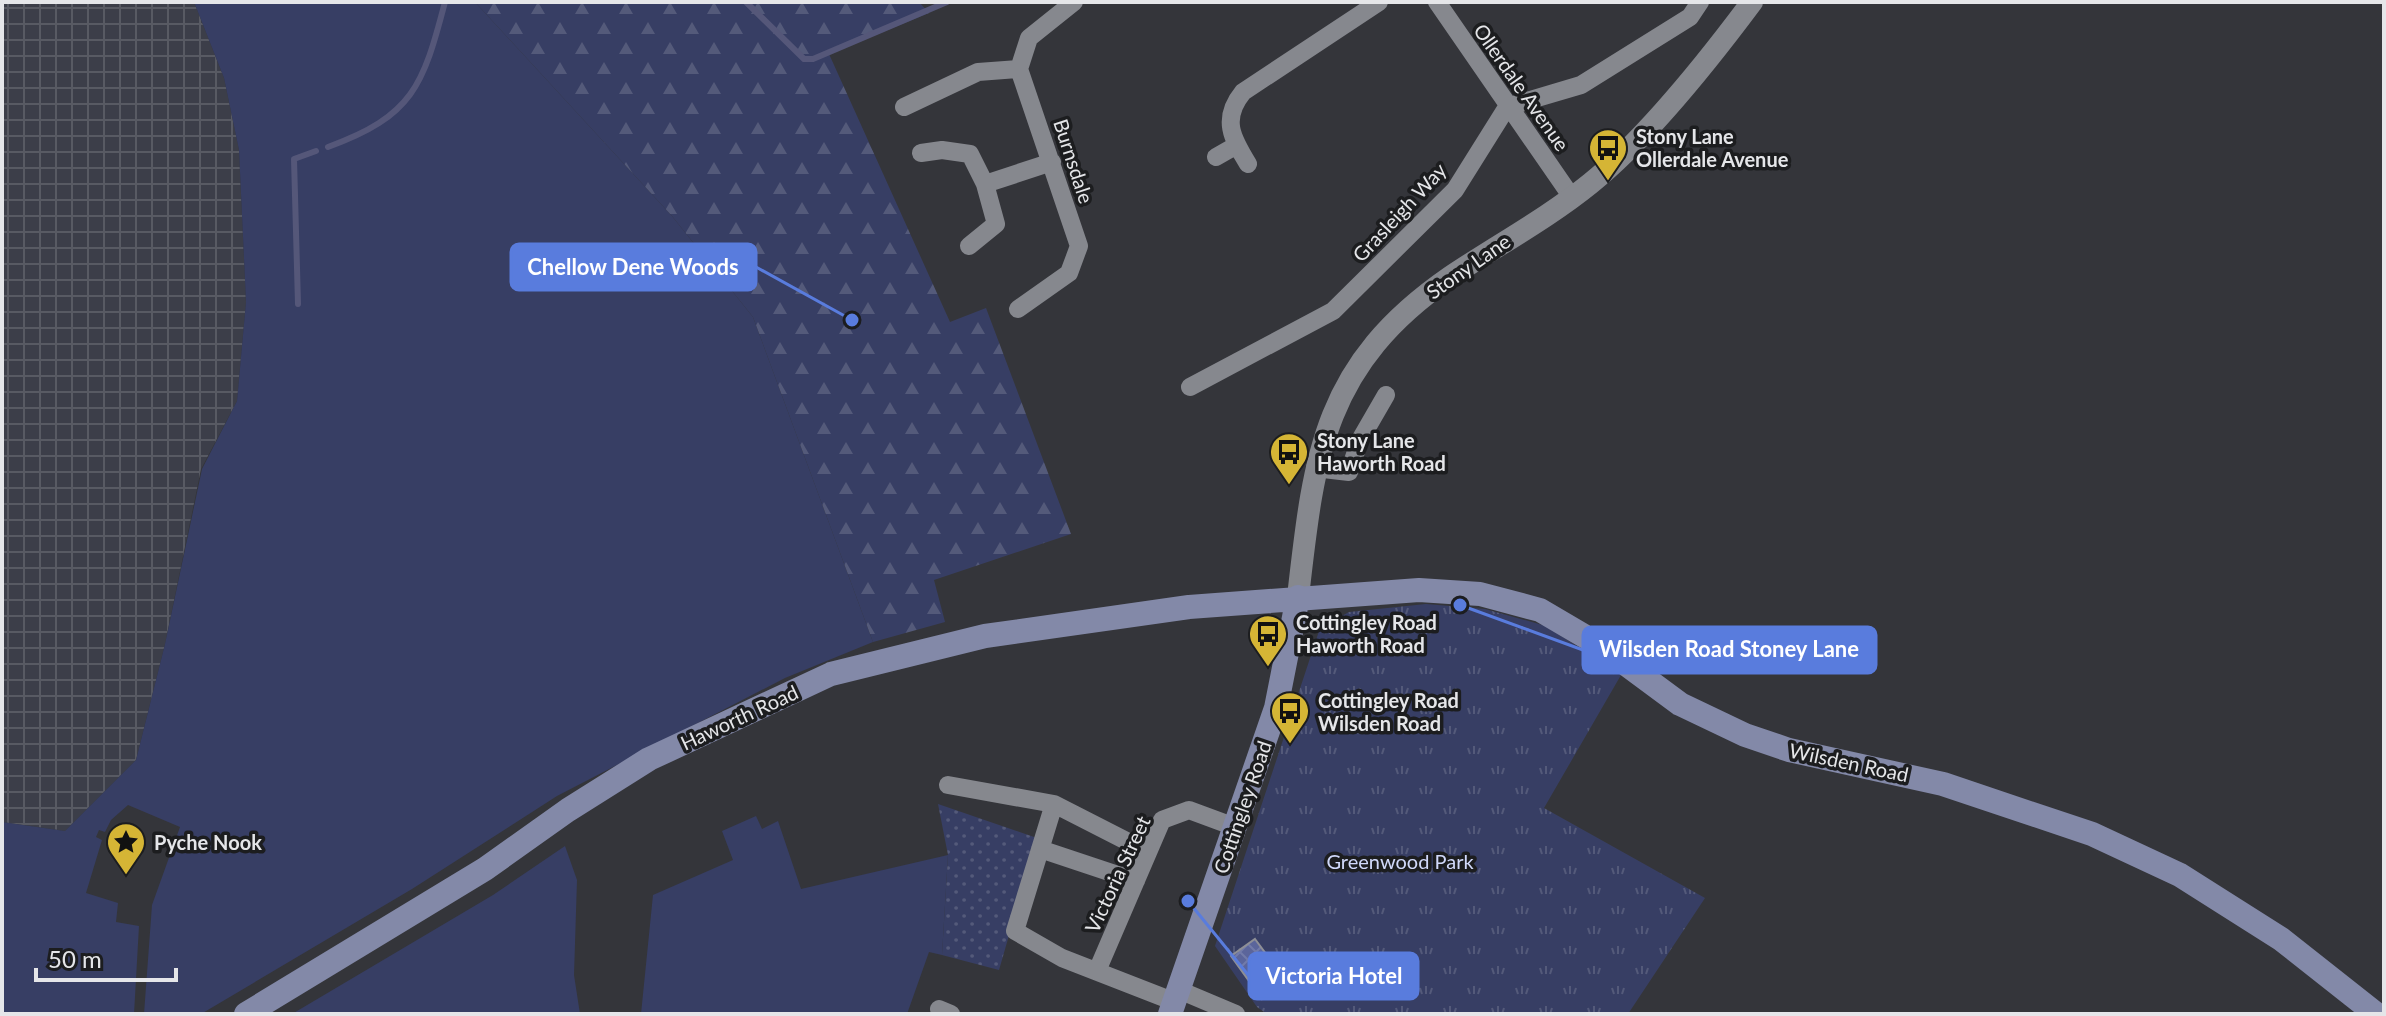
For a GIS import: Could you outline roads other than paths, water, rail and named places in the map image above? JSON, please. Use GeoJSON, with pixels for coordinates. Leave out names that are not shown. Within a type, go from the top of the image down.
{"type":"FeatureCollection","features":[{"type":"Feature","properties":{"kind":"main road","name":"Wilsden Road"},"geometry":{"type":"LineString","coordinates":[[1298,597],[1452,591],[1480,594],[1540,610],[1603,647],[1680,704],[1745,735],[1789,750],[1911,775],[1993,799],[2092,834],[2180,875],[2281,939],[2376,1014]]}},
{"type":"Feature","properties":{"kind":"main road","name":"Cottingley Road"},"geometry":{"type":"LineString","coordinates":[[1175,1002],[1276,708],[1298,597]]}},
{"type":"Feature","properties":{"kind":"main road","name":"Haworth Road"},"geometry":{"type":"LineString","coordinates":[[246,1014],[485,869],[568,810],[649,759],[831,674],[985,636],[1189,607],[1298,597]]}},
{"type":"Feature","properties":{"kind":"street"},"geometry":{"type":"LineString","coordinates":[[904,107],[978,72],[1019,69],[1029,38],[1052,8],[1074,2]]}},
{"type":"Feature","properties":{"kind":"street"},"geometry":{"type":"LineString","coordinates":[[1248,164],[1231,136],[1229,115],[1243,92],[1379,2]]}},
{"type":"Feature","properties":{"kind":"street","name":"Ollerdale Avenue"},"geometry":{"type":"LineString","coordinates":[[1437,2],[1571,196]]}},
{"type":"Feature","properties":{"kind":"street"},"geometry":{"type":"LineString","coordinates":[[1507,107],[1581,85],[1690,17],[1700,2]]}},
{"type":"Feature","properties":{"kind":"street","name":"Stony Lane"},"geometry":{"type":"LineString","coordinates":[[1298,597],[1315,468],[1323,433],[1337,402],[1385,332],[1414,303],[1590,184],[1633,143],[1724,39],[1752,2]]}},
{"type":"Feature","properties":{"kind":"street","name":"Burnsdale"},"geometry":{"type":"LineString","coordinates":[[1018,309],[1069,273],[1079,246],[1019,69]]}},
{"type":"Feature","properties":{"kind":"street","name":"Grasleigh Way"},"geometry":{"type":"LineString","coordinates":[[1190,387],[1333,311],[1455,190],[1507,107]]}},
{"type":"Feature","properties":{"kind":"street"},"geometry":{"type":"LineString","coordinates":[[1216,157],[1237,145]]}},
{"type":"Feature","properties":{"kind":"street"},"geometry":{"type":"LineString","coordinates":[[921,153],[942,150],[970,154],[985,184],[996,224],[969,246]]}},
{"type":"Feature","properties":{"kind":"street"},"geometry":{"type":"LineString","coordinates":[[985,184],[1052,162]]}},
{"type":"Feature","properties":{"kind":"street"},"geometry":{"type":"LineString","coordinates":[[1315,468],[1349,472],[1360,440],[1386,395]]}},
{"type":"Feature","properties":{"kind":"street"},"geometry":{"type":"LineString","coordinates":[[948,785],[1054,804],[1148,852]]}},
{"type":"Feature","properties":{"kind":"street"},"geometry":{"type":"LineString","coordinates":[[1054,804],[1015,931],[1062,958],[1175,1002],[1236,1014]]}},
{"type":"Feature","properties":{"kind":"street","name":"Victoria Street"},"geometry":{"type":"LineString","coordinates":[[1097,971],[1162,820],[1189,810],[1235,827]]}},
{"type":"Feature","properties":{"kind":"street"},"geometry":{"type":"LineString","coordinates":[[1040,849],[1136,881]]}},
{"type":"Feature","properties":{"kind":"waterway"},"geometry":{"type":"LineString","coordinates":[[328,147],[379,123],[397,110],[410,94],[429,56],[445,2]]}},
{"type":"Feature","properties":{"kind":"waterway"},"geometry":{"type":"LineString","coordinates":[[746,2],[804,59],[813,59],[947,2]]}},
{"type":"Feature","properties":{"kind":"waterway"},"geometry":{"type":"LineString","coordinates":[[298,304],[294,159],[316,151]]}},
{"type":"Feature","properties":{"kind":"place","name":"Stony Lane Ollerdale Avenue"},"geometry":{"type":"Point","coordinates":[1608,182]}},
{"type":"Feature","properties":{"kind":"place","name":"Chellow Dene Woods"},"geometry":{"type":"Point","coordinates":[852,320]}},
{"type":"Feature","properties":{"kind":"place","name":"Stony Lane Haworth Road"},"geometry":{"type":"Point","coordinates":[1289,486]}},
{"type":"Feature","properties":{"kind":"place","name":"Wilsden Road Stoney Lane"},"geometry":{"type":"Point","coordinates":[1460,605]}},
{"type":"Feature","properties":{"kind":"place","name":"Cottingley Road Haworth Road"},"geometry":{"type":"Point","coordinates":[1268,668]}},
{"type":"Feature","properties":{"kind":"place","name":"Cottingley Road Wilsden Road"},"geometry":{"type":"Point","coordinates":[1290,745]}},
{"type":"Feature","properties":{"kind":"place","name":"Pyche Nook"},"geometry":{"type":"Point","coordinates":[126,876]}},
{"type":"Feature","properties":{"kind":"place","name":"Victoria Hotel"},"geometry":{"type":"Point","coordinates":[1188,901]}},
{"type":"Feature","properties":{"kind":"park label","name":"Greenwood Park"},"geometry":{"type":"Point","coordinates":[1400,861]}}]}
